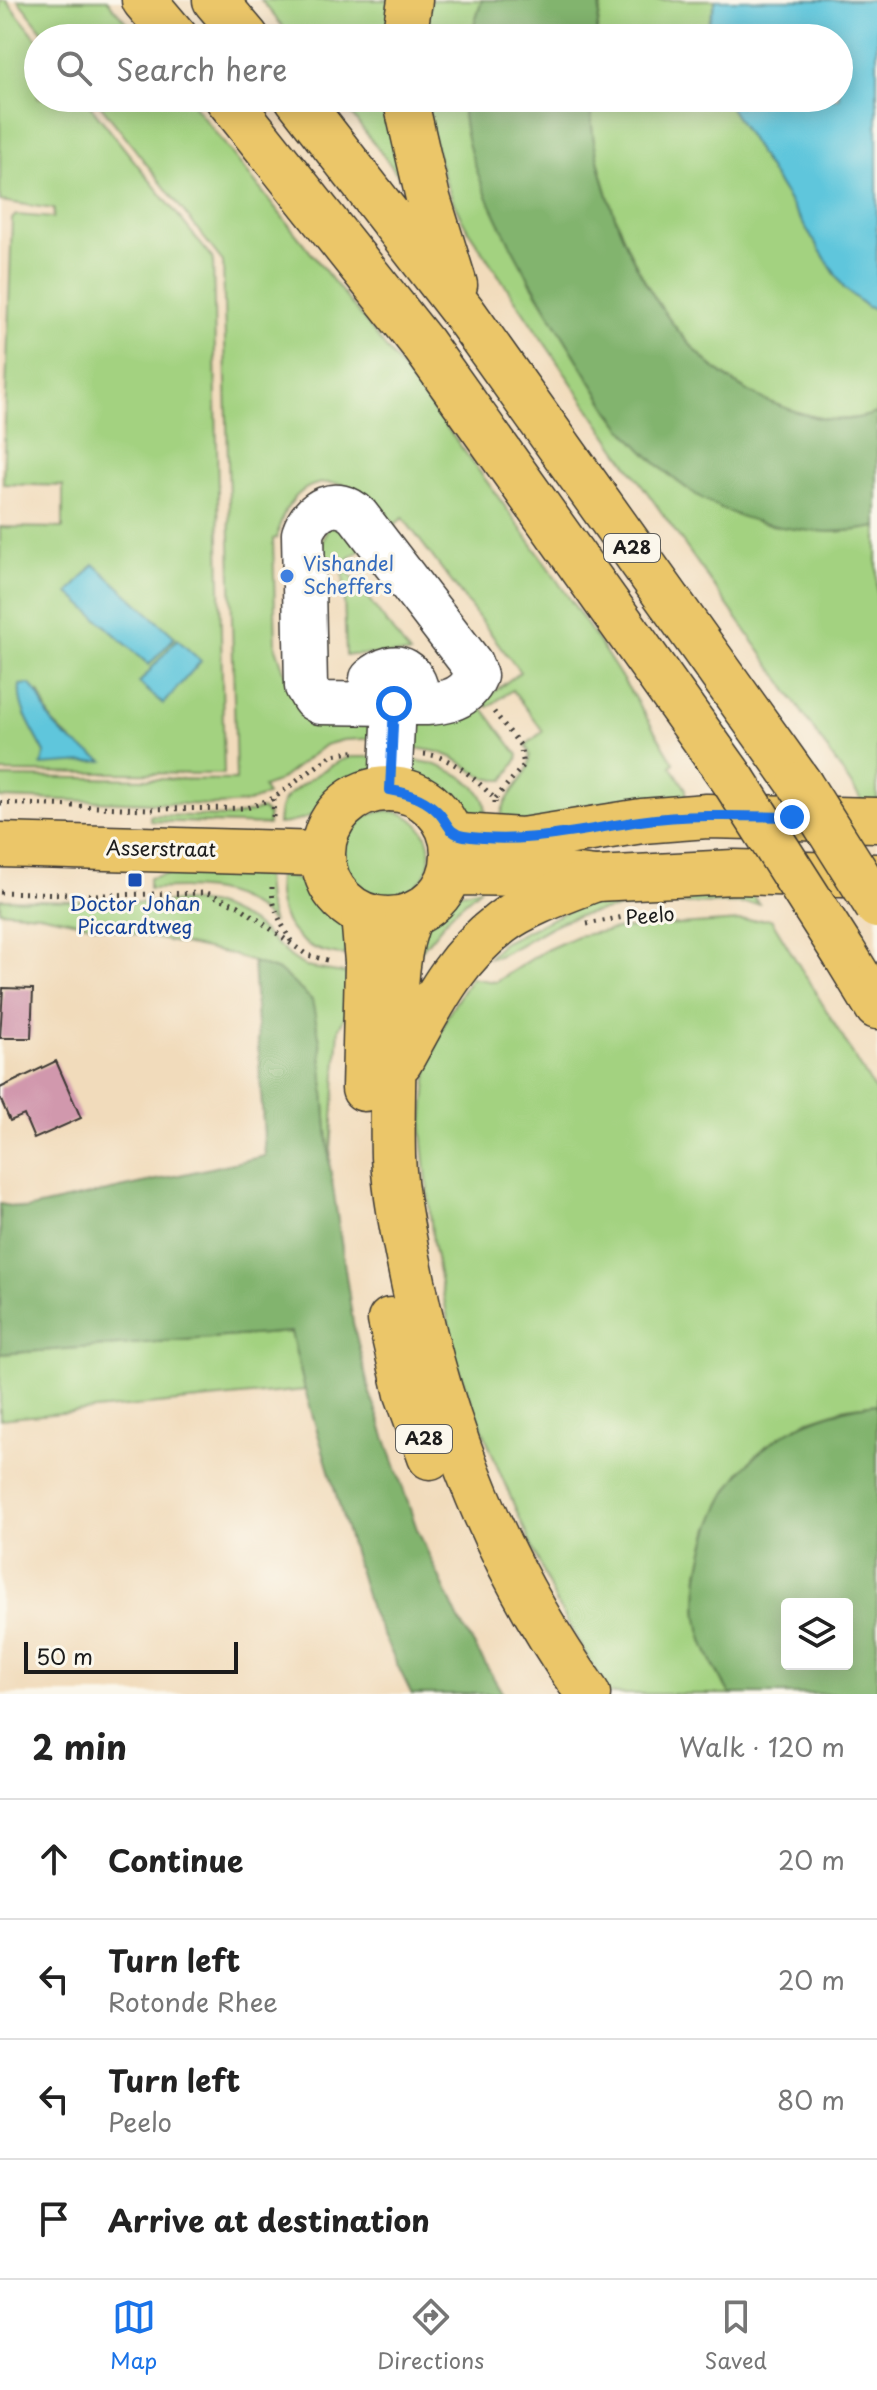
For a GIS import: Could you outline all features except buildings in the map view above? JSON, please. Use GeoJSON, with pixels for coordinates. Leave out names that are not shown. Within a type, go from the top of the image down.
{"type":"FeatureCollection","features":[{"type":"Feature","properties":{"kind":"main road"},"geometry":{"type":"LineString","coordinates":[[144,0],[164,24]]}},
{"type":"Feature","properties":{"kind":"main road"},"geometry":{"type":"LineString","coordinates":[[215,0],[235,24]]}},
{"type":"Feature","properties":{"kind":"main road"},"geometry":{"type":"LineString","coordinates":[[406,24],[410,0]]}},
{"type":"Feature","properties":{"kind":"main road","name":"A28"},"geometry":{"type":"LineString","coordinates":[[238,112],[422,343],[734,781],[877,1007]]}},
{"type":"Feature","properties":{"kind":"main road","name":"A28"},"geometry":{"type":"LineString","coordinates":[[308,112],[464,313],[800,784],[877,906]]}},
{"type":"Feature","properties":{"kind":"main road","name":"A28"},"geometry":{"type":"LineString","coordinates":[[408,112],[428,198],[464,313]]}},
{"type":"Feature","properties":{"kind":"main road"},"geometry":{"type":"LineString","coordinates":[[451,852],[440,814],[407,793],[391,772],[374,791],[358,795],[341,808],[327,828],[322,854],[327,877],[336,893],[350,907],[363,915],[392,919],[411,915],[429,905],[442,890],[451,852],[461,836],[522,840],[642,821],[707,816],[877,820]]}},
{"type":"Feature","properties":{"kind":"main road","name":"Asserstraat"},"geometry":{"type":"LineString","coordinates":[[0,845],[322,854]]}},
{"type":"Feature","properties":{"kind":"main road","name":"Peelo"},"geometry":{"type":"LineString","coordinates":[[451,852],[552,874],[596,879],[734,872],[877,876]]}},
{"type":"Feature","properties":{"kind":"main road","name":"A28"},"geometry":{"type":"LineString","coordinates":[[393,1075],[443,983],[469,952],[503,921],[596,879]]}},
{"type":"Feature","properties":{"kind":"main road","name":"A28"},"geometry":{"type":"LineString","coordinates":[[363,915],[367,962],[364,1048],[369,1210],[407,1394],[466,1545],[550,1694]]}},
{"type":"Feature","properties":{"kind":"main road","name":"A28"},"geometry":{"type":"LineString","coordinates":[[411,915],[405,928],[399,966],[393,1075],[393,1159],[421,1326],[460,1458],[526,1598],[588,1694]]}},
{"type":"Feature","properties":{"kind":"lane"},"geometry":{"type":"LineString","coordinates":[[328,506],[346,507],[358,516],[471,663],[476,676],[471,690],[445,702],[394,703],[320,703],[313,699],[306,687],[303,534],[312,516],[328,506]]}},
{"type":"Feature","properties":{"kind":"lane"},"geometry":{"type":"LineString","coordinates":[[391,772],[394,703]]}},
{"type":"Feature","properties":{"kind":"path"},"geometry":{"type":"LineString","coordinates":[[493,710],[524,754],[524,765],[495,799]]}},
{"type":"Feature","properties":{"kind":"path","name":"Asserstraat"},"geometry":{"type":"LineString","coordinates":[[0,803],[247,808],[274,798],[332,755],[347,751],[391,772]]}},
{"type":"Feature","properties":{"kind":"path"},"geometry":{"type":"LineString","coordinates":[[0,892],[102,895],[207,893],[239,906],[292,943]]}},
{"type":"Feature","properties":{"kind":"path","name":"Peelo"},"geometry":{"type":"LineString","coordinates":[[577,926],[636,915]]}},
{"type":"Feature","properties":{"kind":"green space"},"geometry":{"type":"Polygon","coordinates":[[[0,0],[6,0],[25,24],[24,112],[95,112],[213,259],[224,774],[0,772],[0,527],[63,528],[63,486],[3,484],[12,219],[16,215],[53,218],[54,209],[0,201],[0,0]],[[39,692],[24,708],[45,753],[42,764],[102,761],[78,747],[52,722],[39,692]]]}},
{"type":"Feature","properties":{"kind":"green space"},"geometry":{"type":"Polygon","coordinates":[[[18,0],[107,0],[128,24],[37,24],[18,0]]]}},
{"type":"Feature","properties":{"kind":"green space"},"geometry":{"type":"Polygon","coordinates":[[[261,0],[395,0],[392,24],[281,24],[261,0]]]}},
{"type":"Feature","properties":{"kind":"green space"},"geometry":{"type":"Polygon","coordinates":[[[431,0],[482,0],[474,24],[426,24],[431,0]]]}},
{"type":"Feature","properties":{"kind":"green space"},"geometry":{"type":"Polygon","coordinates":[[[482,0],[601,0],[598,24],[474,24],[482,0]]]}},
{"type":"Feature","properties":{"kind":"green space"},"geometry":{"type":"Polygon","coordinates":[[[602,0],[716,0],[708,24],[598,24],[602,0]]]}},
{"type":"Feature","properties":{"kind":"green space"},"geometry":{"type":"Polygon","coordinates":[[[106,112],[199,112],[380,340],[504,505],[620,675],[674,763],[671,766],[686,789],[686,801],[500,831],[504,806],[530,762],[526,745],[543,731],[512,690],[488,707],[483,700],[520,672],[403,518],[387,530],[356,491],[333,483],[311,486],[294,498],[283,517],[277,538],[273,539],[276,647],[288,677],[370,717],[382,738],[343,740],[325,745],[277,782],[263,787],[267,795],[246,803],[218,805],[0,798],[0,777],[236,780],[223,262],[106,112]]]}},
{"type":"Feature","properties":{"kind":"green space"},"geometry":{"type":"Polygon","coordinates":[[[350,112],[396,112],[418,201],[350,112]]]}},
{"type":"Feature","properties":{"kind":"green space"},"geometry":{"type":"Polygon","coordinates":[[[428,112],[465,112],[529,280],[609,411],[665,471],[737,515],[798,529],[833,532],[877,527],[877,810],[868,810],[468,230],[452,199],[428,112]]]}},
{"type":"Feature","properties":{"kind":"green space"},"geometry":{"type":"Polygon","coordinates":[[[464,112],[591,112],[595,146],[619,225],[636,265],[657,302],[682,336],[712,365],[745,389],[783,407],[807,415],[840,420],[877,413],[877,527],[806,531],[737,515],[685,487],[639,446],[609,410],[521,264],[486,193],[465,126],[464,112]]]}},
{"type":"Feature","properties":{"kind":"green space"},"geometry":{"type":"Polygon","coordinates":[[[591,112],[733,112],[844,288],[867,307],[877,309],[877,413],[840,420],[807,415],[783,407],[745,389],[712,365],[682,336],[657,302],[636,265],[605,186],[591,112]]]}},
{"type":"Feature","properties":{"kind":"green space"},"geometry":{"type":"Polygon","coordinates":[[[331,518],[364,547],[347,560],[316,561],[331,518]]]}},
{"type":"Feature","properties":{"kind":"green space"},"geometry":{"type":"Polygon","coordinates":[[[343,565],[410,654],[346,655],[343,565]]]}},
{"type":"Feature","properties":{"kind":"green space"},"geometry":{"type":"Polygon","coordinates":[[[479,703],[518,755],[504,780],[481,776],[441,753],[412,748],[413,725],[479,703]]]}},
{"type":"Feature","properties":{"kind":"green space"},"geometry":{"type":"Polygon","coordinates":[[[351,757],[383,757],[374,777],[306,818],[278,824],[282,805],[290,794],[326,769],[351,757]]]}},
{"type":"Feature","properties":{"kind":"green space"},"geometry":{"type":"Polygon","coordinates":[[[407,760],[440,766],[472,784],[485,804],[484,826],[456,813],[433,789],[412,777],[407,760]]]}},
{"type":"Feature","properties":{"kind":"green space"},"geometry":{"type":"Polygon","coordinates":[[[262,809],[268,815],[268,825],[150,821],[150,815],[232,817],[262,809]]]}},
{"type":"Feature","properties":{"kind":"green space"},"geometry":{"type":"Polygon","coordinates":[[[387,811],[411,818],[423,830],[430,854],[423,878],[411,890],[387,897],[363,890],[351,878],[344,854],[351,830],[363,818],[387,811]]]}},
{"type":"Feature","properties":{"kind":"green space"},"geometry":{"type":"Polygon","coordinates":[[[176,872],[265,876],[267,903],[273,923],[245,901],[231,895],[200,889],[149,889],[149,878],[176,872]]]}},
{"type":"Feature","properties":{"kind":"green space"},"geometry":{"type":"Polygon","coordinates":[[[278,876],[307,884],[335,905],[347,925],[345,955],[315,948],[293,932],[280,907],[278,876]]]}},
{"type":"Feature","properties":{"kind":"green space"},"geometry":{"type":"Polygon","coordinates":[[[481,888],[452,913],[416,957],[422,924],[459,893],[481,888]]]}},
{"type":"Feature","properties":{"kind":"green space"},"geometry":{"type":"Polygon","coordinates":[[[751,894],[759,904],[658,905],[582,915],[560,922],[503,954],[489,958],[502,943],[588,901],[665,895],[751,894]]]}},
{"type":"Feature","properties":{"kind":"green space"},"geometry":{"type":"Polygon","coordinates":[[[0,899],[148,903],[186,901],[215,905],[253,923],[306,967],[350,974],[350,1005],[339,1028],[330,1167],[320,1041],[281,972],[230,954],[39,914],[0,911],[0,899]]]}},
{"type":"Feature","properties":{"kind":"green space"},"geometry":{"type":"Polygon","coordinates":[[[771,919],[877,1094],[877,1404],[846,1408],[809,1420],[766,1446],[710,1527],[699,1572],[697,1608],[702,1639],[730,1694],[608,1694],[555,1600],[457,1365],[433,1243],[422,1133],[428,1069],[447,1016],[471,978],[495,982],[546,950],[577,936],[617,929],[771,919]]]}},
{"type":"Feature","properties":{"kind":"green space"},"geometry":{"type":"Polygon","coordinates":[[[253,962],[281,972],[312,1000],[320,1041],[330,1167],[353,1323],[370,1393],[417,1529],[458,1618],[503,1694],[412,1694],[410,1691],[370,1609],[305,1390],[291,1332],[0,1354],[0,1204],[26,1209],[265,1156],[253,962]]]}},
{"type":"Feature","properties":{"kind":"green space"},"geometry":{"type":"Polygon","coordinates":[[[291,1332],[305,1390],[0,1419],[0,1354],[291,1332]]]}},
{"type":"Feature","properties":{"kind":"green space"},"geometry":{"type":"Polygon","coordinates":[[[877,1404],[877,1694],[730,1694],[708,1654],[698,1618],[699,1572],[704,1550],[714,1518],[745,1467],[765,1447],[815,1419],[877,1404]]]}},
{"type":"Feature","properties":{"kind":"water"},"geometry":{"type":"Polygon","coordinates":[[[716,0],[877,0],[877,309],[867,307],[844,288],[733,112],[853,112],[853,24],[708,24],[716,0]]]}},
{"type":"Feature","properties":{"kind":"water"},"geometry":{"type":"Polygon","coordinates":[[[94,564],[175,637],[149,665],[69,593],[94,564]]]}},
{"type":"Feature","properties":{"kind":"water"},"geometry":{"type":"Polygon","coordinates":[[[177,639],[201,661],[163,704],[139,683],[177,639]]]}},
{"type":"Feature","properties":{"kind":"water"},"geometry":{"type":"Polygon","coordinates":[[[29,684],[38,693],[57,728],[104,761],[41,765],[45,753],[21,703],[20,685],[29,684]]]}},
{"type":"Feature","properties":{"kind":"place","name":"Vishandel Scheffers"},"geometry":{"type":"Point","coordinates":[287,576]}},
{"type":"Feature","properties":{"kind":"place","name":"Doctor Johan Piccardtweg"},"geometry":{"type":"Point","coordinates":[135,880]}},
{"type":"Feature","properties":{"kind":"route"},"geometry":{"type":"LineString","coordinates":[[394,704],[390,790],[424,801],[440,814],[450,831],[461,836],[522,840],[642,821],[707,816],[792,817]]}}]}
